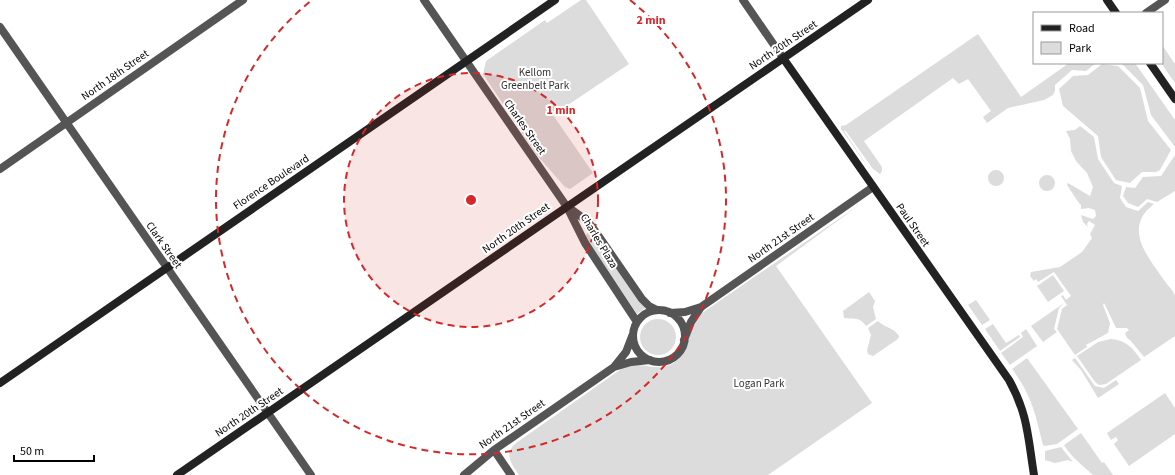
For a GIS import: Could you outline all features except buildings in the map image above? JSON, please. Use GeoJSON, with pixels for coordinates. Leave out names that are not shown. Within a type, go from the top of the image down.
{"type":"FeatureCollection","features":[{"type":"Feature","properties":{"kind":"street","name":"North 18th Street"},"geometry":{"type":"LineString","coordinates":[[0,169],[243,0]]}},
{"type":"Feature","properties":{"kind":"street","name":"Charles Street"},"geometry":{"type":"LineString","coordinates":[[424,0],[567,207]]}},
{"type":"Feature","properties":{"kind":"street","name":"Florence Boulevard"},"geometry":{"type":"LineString","coordinates":[[0,383],[555,0]]}},
{"type":"Feature","properties":{"kind":"street","name":"Paul Street"},"geometry":{"type":"LineString","coordinates":[[743,0],[1009,380],[1020,400],[1026,418],[1034,475]]}},
{"type":"Feature","properties":{"kind":"street","name":"North 20th Street"},"geometry":{"type":"LineString","coordinates":[[177,475],[868,0]]}},
{"type":"Feature","properties":{"kind":"street"},"geometry":{"type":"LineString","coordinates":[[1107,0],[1115,12]]}},
{"type":"Feature","properties":{"kind":"street"},"geometry":{"type":"LineString","coordinates":[[1147,12],[1165,0]]}},
{"type":"Feature","properties":{"kind":"street","name":"Clark Street"},"geometry":{"type":"LineString","coordinates":[[0,27],[311,475]]}},
{"type":"Feature","properties":{"kind":"street"},"geometry":{"type":"LineString","coordinates":[[1151,64],[1175,99]]}},
{"type":"Feature","properties":{"kind":"street","name":"North 21st Street"},"geometry":{"type":"LineString","coordinates":[[702,307],[873,187]]}},
{"type":"Feature","properties":{"kind":"street","name":"Charles Plaza"},"geometry":{"type":"LineString","coordinates":[[567,207],[588,221],[642,299],[649,306],[657,310]]}},
{"type":"Feature","properties":{"kind":"street","name":"Charles Plaza"},"geometry":{"type":"LineString","coordinates":[[567,207],[582,238],[637,322]]}},
{"type":"Feature","properties":{"kind":"street"},"geometry":{"type":"LineString","coordinates":[[614,367],[626,352],[637,322],[649,312],[657,310],[670,313],[685,312],[702,307]]}},
{"type":"Feature","properties":{"kind":"street"},"geometry":{"type":"LineString","coordinates":[[614,367],[631,362],[652,360],[661,362],[672,358],[681,348],[691,322],[702,307]]}},
{"type":"Feature","properties":{"kind":"street"},"geometry":{"type":"LineString","coordinates":[[670,313],[676,317],[682,325],[684,340]]}},
{"type":"Feature","properties":{"kind":"street"},"geometry":{"type":"LineString","coordinates":[[633,334],[637,350],[652,360]]}},
{"type":"Feature","properties":{"kind":"street","name":"North 21st Street"},"geometry":{"type":"LineString","coordinates":[[464,475],[494,450],[614,367]]}},
{"type":"Feature","properties":{"kind":"street"},"geometry":{"type":"LineString","coordinates":[[494,450],[511,475]]}},
{"type":"Feature","properties":{"kind":"green space","name":"Kellom Greenbelt Park"},"geometry":{"type":"Polygon","coordinates":[[[581,0],[586,0],[629,64],[553,115],[593,173],[570,189],[565,187],[536,154],[483,74],[486,61],[545,20],[547,23],[581,0]]]}},
{"type":"Feature","properties":{"kind":"green space"},"geometry":{"type":"Polygon","coordinates":[[[978,34],[1021,97],[1068,64],[1095,64],[1086,71],[1072,70],[1055,85],[1053,95],[1044,100],[1008,108],[987,123],[983,117],[991,111],[968,79],[959,84],[953,78],[864,141],[882,167],[880,174],[873,169],[845,130],[844,131],[872,173],[841,129],[841,126],[846,125],[978,34]]]}},
{"type":"Feature","properties":{"kind":"green space"},"geometry":{"type":"Polygon","coordinates":[[[1163,46],[1175,64],[1175,83],[1162,64],[1163,64],[1163,46]]]}},
{"type":"Feature","properties":{"kind":"green space"},"geometry":{"type":"Polygon","coordinates":[[[1102,64],[1118,66],[1140,88],[1148,121],[1171,150],[1160,170],[1156,172],[1142,172],[1130,183],[1116,180],[1101,157],[1098,136],[1063,106],[1059,89],[1073,76],[1088,75],[1102,64]]]}},
{"type":"Feature","properties":{"kind":"green space"},"geometry":{"type":"Polygon","coordinates":[[[1122,64],[1136,64],[1175,120],[1175,147],[1151,115],[1143,85],[1122,64]]]}},
{"type":"Feature","properties":{"kind":"green space"},"geometry":{"type":"Polygon","coordinates":[[[1080,126],[1094,137],[1098,159],[1114,183],[1122,186],[1120,198],[1126,207],[1138,211],[1148,202],[1154,204],[1144,214],[1140,224],[1139,234],[1146,254],[1175,296],[1175,336],[1144,357],[1127,338],[1125,333],[1129,330],[1127,328],[1116,328],[1104,303],[1103,305],[1110,323],[1108,333],[1086,345],[1087,347],[1075,355],[1057,329],[1062,309],[1067,305],[1061,296],[1063,295],[1066,300],[1071,296],[1054,272],[1038,282],[1036,279],[1034,281],[1030,276],[1031,272],[1060,267],[1082,252],[1092,238],[1090,234],[1095,225],[1089,221],[1087,224],[1088,227],[1083,222],[1081,215],[1093,219],[1096,216],[1095,210],[1089,208],[1081,209],[1081,205],[1067,185],[1068,183],[1090,196],[1093,187],[1087,173],[1076,161],[1071,151],[1070,139],[1066,131],[1075,130],[1080,126]]]}},
{"type":"Feature","properties":{"kind":"green space"},"geometry":{"type":"Polygon","coordinates":[[[1175,155],[1175,191],[1157,202],[1147,199],[1138,207],[1128,203],[1123,196],[1126,187],[1135,188],[1143,177],[1161,176],[1175,155]]]}},
{"type":"Feature","properties":{"kind":"green space"},"geometry":{"type":"Polygon","coordinates":[[[996,170],[1003,175],[1004,178],[999,185],[996,186],[989,181],[988,178],[993,171],[996,170]]]}},
{"type":"Feature","properties":{"kind":"green space"},"geometry":{"type":"Polygon","coordinates":[[[1044,175],[1050,175],[1055,180],[1053,189],[1050,191],[1044,191],[1039,186],[1039,180],[1044,175]]]}},
{"type":"Feature","properties":{"kind":"green space","name":"Logan Park"},"geometry":{"type":"Polygon","coordinates":[[[862,203],[776,266],[872,403],[768,475],[519,475],[509,455],[512,447],[516,443],[624,367],[636,365],[664,367],[677,361],[686,348],[693,326],[702,313],[862,203]]]}},
{"type":"Feature","properties":{"kind":"green space"},"geometry":{"type":"Polygon","coordinates":[[[588,232],[592,234],[645,308],[637,314],[585,237],[588,232]]]}},
{"type":"Feature","properties":{"kind":"green space"},"geometry":{"type":"Polygon","coordinates":[[[1053,275],[1064,291],[1048,302],[1037,286],[1053,275]]]}},
{"type":"Feature","properties":{"kind":"green space"},"geometry":{"type":"Polygon","coordinates":[[[869,292],[875,301],[873,307],[876,319],[866,326],[859,320],[844,318],[843,311],[869,292]]]}},
{"type":"Feature","properties":{"kind":"green space"},"geometry":{"type":"Polygon","coordinates":[[[976,300],[990,320],[982,325],[968,305],[976,300]]]}},
{"type":"Feature","properties":{"kind":"green space"},"geometry":{"type":"Polygon","coordinates":[[[1064,303],[1059,308],[1054,329],[1057,332],[1043,342],[1031,326],[1064,303]]]}},
{"type":"Feature","properties":{"kind":"green space"},"geometry":{"type":"Polygon","coordinates":[[[662,319],[671,324],[675,330],[675,344],[671,350],[662,355],[654,355],[645,350],[641,344],[640,333],[645,324],[651,320],[662,319]]]}},
{"type":"Feature","properties":{"kind":"green space"},"geometry":{"type":"Polygon","coordinates":[[[878,321],[897,333],[899,336],[898,339],[873,356],[868,354],[867,350],[871,335],[868,328],[878,321]]]}},
{"type":"Feature","properties":{"kind":"green space"},"geometry":{"type":"Polygon","coordinates":[[[993,324],[1006,343],[1019,335],[1020,337],[1000,351],[985,329],[993,324]]]}},
{"type":"Feature","properties":{"kind":"green space"},"geometry":{"type":"Polygon","coordinates":[[[1026,329],[1037,346],[1010,365],[1001,353],[1023,337],[1021,333],[1026,329]]]}},
{"type":"Feature","properties":{"kind":"green space"},"geometry":{"type":"Polygon","coordinates":[[[1111,339],[1121,341],[1129,345],[1141,360],[1106,384],[1099,385],[1095,382],[1077,356],[1098,342],[1111,339]]]}},
{"type":"Feature","properties":{"kind":"green space"},"geometry":{"type":"Polygon","coordinates":[[[1027,358],[1078,429],[1057,444],[1043,445],[1032,405],[1019,379],[1012,369],[1027,358]]]}},
{"type":"Feature","properties":{"kind":"green space"},"geometry":{"type":"Polygon","coordinates":[[[1075,358],[1095,386],[1104,388],[1116,380],[1119,384],[1098,398],[1081,370],[1072,360],[1075,358]]]}},
{"type":"Feature","properties":{"kind":"green space"},"geometry":{"type":"Polygon","coordinates":[[[1165,393],[1175,408],[1175,434],[1129,466],[1114,444],[1118,440],[1116,437],[1111,440],[1107,433],[1165,393]]]}},
{"type":"Feature","properties":{"kind":"green space"},"geometry":{"type":"Polygon","coordinates":[[[1081,433],[1102,463],[1104,462],[1113,475],[1093,475],[1070,453],[1064,445],[1081,433]]]}},
{"type":"Feature","properties":{"kind":"green space"},"geometry":{"type":"Polygon","coordinates":[[[1061,447],[1073,462],[1068,460],[1055,463],[1045,460],[1045,451],[1061,447]]]}}]}
